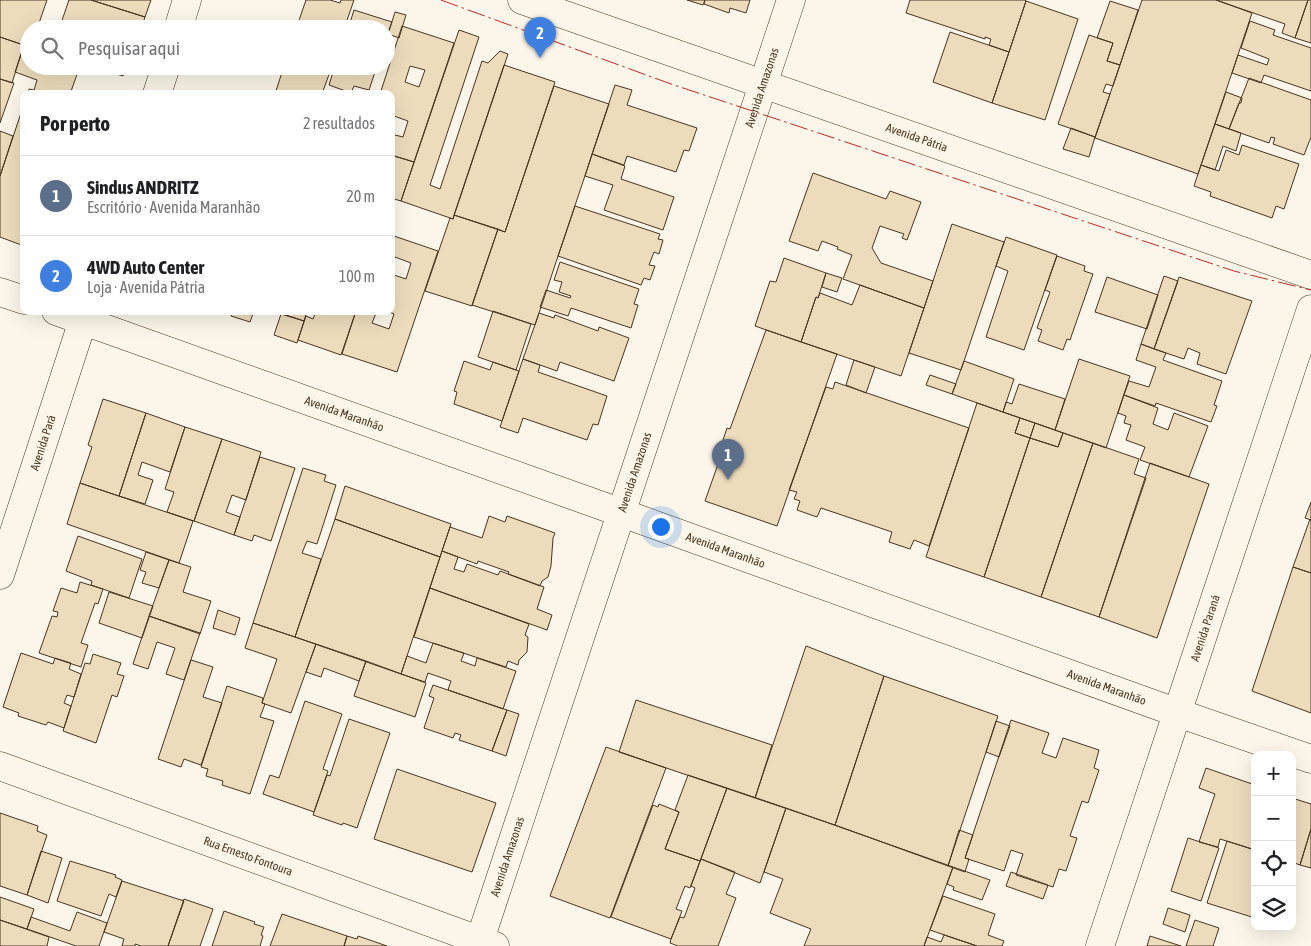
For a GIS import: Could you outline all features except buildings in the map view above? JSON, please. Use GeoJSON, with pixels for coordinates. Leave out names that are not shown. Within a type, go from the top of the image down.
{"type":"FeatureCollection","features":[{"type":"Feature","properties":{"kind":"street"},"geometry":{"type":"LineString","coordinates":[[181,20],[187,0]]}},
{"type":"Feature","properties":{"kind":"street","name":"Avenida Pátria"},"geometry":{"type":"LineString","coordinates":[[522,0],[1311,275]]}},
{"type":"Feature","properties":{"kind":"street","name":"Avenida Amazonas"},"geometry":{"type":"LineString","coordinates":[[484,944],[622,513],[790,0]]}},
{"type":"Feature","properties":{"kind":"street"},"geometry":{"type":"LineString","coordinates":[[158,90],[163,75]]}},
{"type":"Feature","properties":{"kind":"street"},"geometry":{"type":"LineString","coordinates":[[0,292],[20,299]]}},
{"type":"Feature","properties":{"kind":"street","name":"Avenida Paraná"},"geometry":{"type":"LineString","coordinates":[[1100,946],[1311,309]]}},
{"type":"Feature","properties":{"kind":"street","name":"Avenida Maranhão"},"geometry":{"type":"LineString","coordinates":[[84,316],[622,513],[1311,759]]}},
{"type":"Feature","properties":{"kind":"street","name":"Avenida Pará"},"geometry":{"type":"LineString","coordinates":[[0,575],[84,316]]}},
{"type":"Feature","properties":{"kind":"street","name":"Rua Ernesto Fontoura"},"geometry":{"type":"LineString","coordinates":[[0,766],[484,944]]}},
{"type":"Feature","properties":{"kind":"power"},"geometry":{"type":"LineString","coordinates":[[441,0],[671,84],[1234,271],[1311,290]]}},
{"type":"Feature","properties":{"kind":"place","name":"4WD Auto Center"},"geometry":{"type":"Point","coordinates":[540,58]}},
{"type":"Feature","properties":{"kind":"place","name":"Sindus ANDRITZ"},"geometry":{"type":"Point","coordinates":[728,480]}}]}
